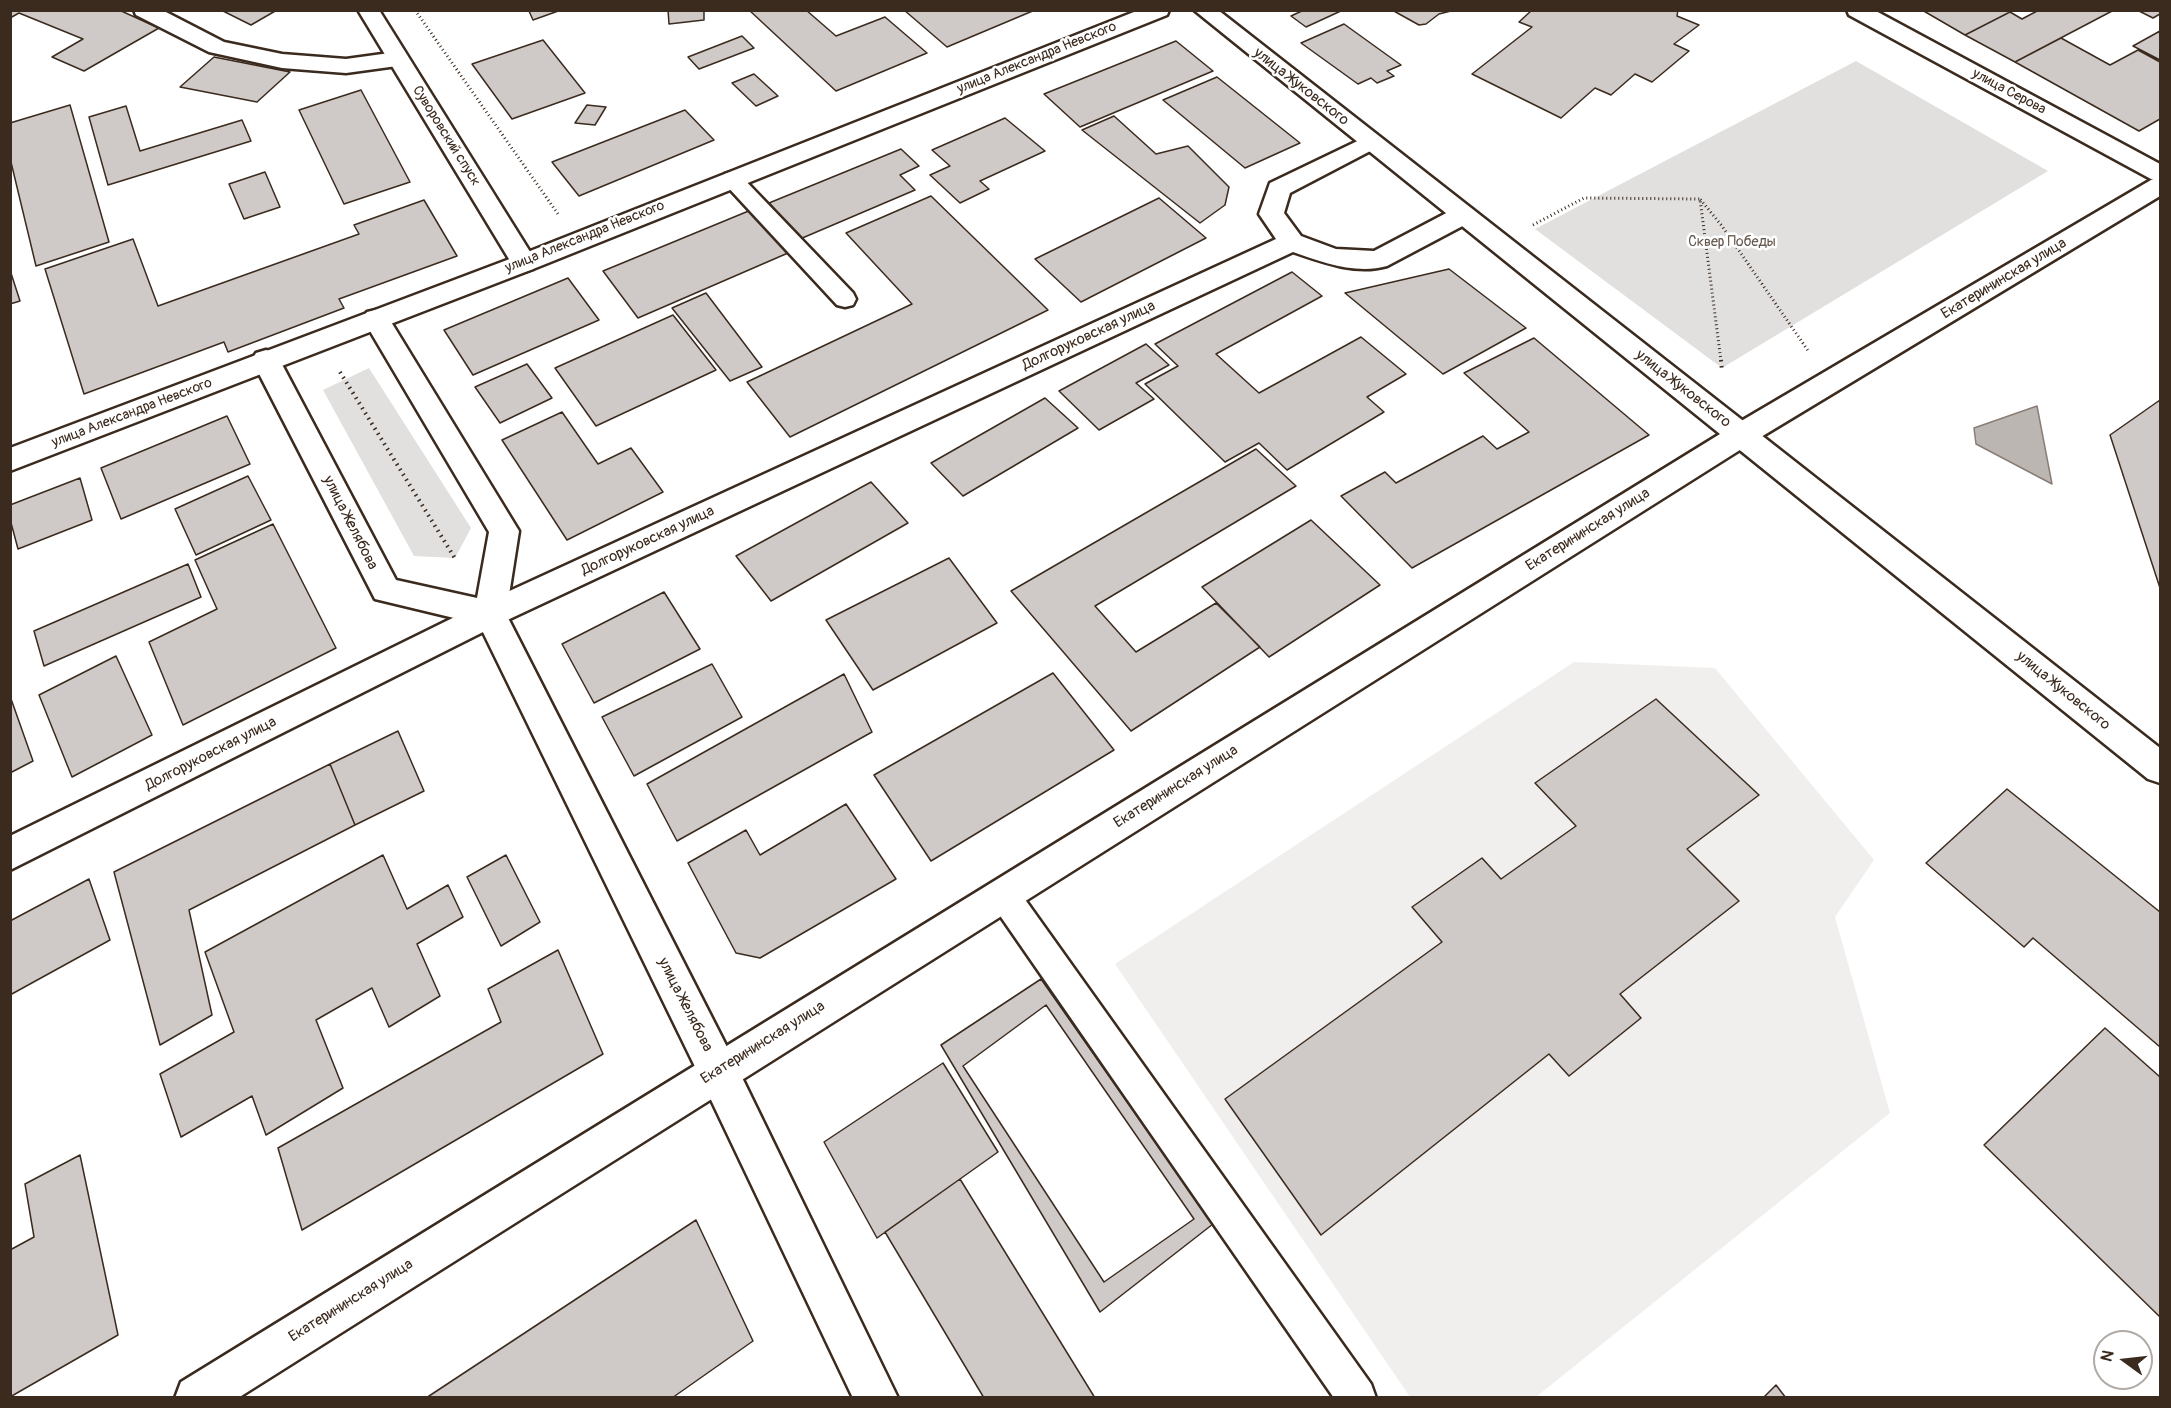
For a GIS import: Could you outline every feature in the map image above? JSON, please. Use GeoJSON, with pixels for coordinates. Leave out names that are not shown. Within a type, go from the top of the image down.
{"type":"FeatureCollection","features":[{"type":"Feature","properties":{"kind":"main road"},"geometry":{"type":"LineString","coordinates":[[144,10],[217,47],[282,61],[346,66],[397,59]]}},
{"type":"Feature","properties":{"kind":"main road","name":"Суворовский спуск"},"geometry":{"type":"LineString","coordinates":[[368,10],[524,263]]}},
{"type":"Feature","properties":{"kind":"main road","name":"улица Александра Невского"},"geometry":{"type":"LineString","coordinates":[[10,460],[524,263],[1159,10]]}},
{"type":"Feature","properties":{"kind":"main road","name":"улица Жуковского"},"geometry":{"type":"LineString","coordinates":[[1204,10],[2160,768]]}},
{"type":"Feature","properties":{"kind":"main road","name":"улица Серова"},"geometry":{"type":"LineString","coordinates":[[1857,10],[2160,174]]}},
{"type":"Feature","properties":{"kind":"main road"},"geometry":{"type":"LineString","coordinates":[[1370,142],[1279,189],[1271,214],[1292,242],[1334,257],[1378,260],[1463,216]]}},
{"type":"Feature","properties":{"kind":"main road","name":"Екатерининская улица"},"geometry":{"type":"LineString","coordinates":[[197,1398],[1741,435],[2160,186]]}},
{"type":"Feature","properties":{"kind":"main road","name":"Долгоруковская улица"},"geometry":{"type":"LineString","coordinates":[[10,854],[490,614],[1292,242]]}},
{"type":"Feature","properties":{"kind":"main road"},"geometry":{"type":"LineString","coordinates":[[376,319],[504,531],[490,614]]}},
{"type":"Feature","properties":{"kind":"main road","name":"улица Желябова"},"geometry":{"type":"LineString","coordinates":[[266,360],[386,590],[490,614],[718,1071],[876,1398]]}},
{"type":"Feature","properties":{"kind":"lane"},"geometry":{"type":"LineString","coordinates":[[732,179],[845,299]]}},
{"type":"Feature","properties":{"kind":"lane"},"geometry":{"type":"LineString","coordinates":[[1003,894],[1357,1398]]}},
{"type":"Feature","properties":{"kind":"path"},"geometry":{"type":"LineString","coordinates":[[415,10],[560,215]]}},
{"type":"Feature","properties":{"kind":"path"},"geometry":{"type":"LineString","coordinates":[[1524,230],[1584,198],[1700,199]]}},
{"type":"Feature","properties":{"kind":"path"},"geometry":{"type":"LineString","coordinates":[[1700,199],[1722,226],[1830,382]]}},
{"type":"Feature","properties":{"kind":"path"},"geometry":{"type":"LineString","coordinates":[[1700,199],[1722,372]]}},
{"type":"Feature","properties":{"kind":"path"},"geometry":{"type":"LineString","coordinates":[[337,366],[490,614]]}},
{"type":"Feature","properties":{"kind":"shaded area"},"geometry":{"type":"Polygon","coordinates":[[[2037,406],[2052,484],[1976,444],[1974,428],[2037,406]]]}},
{"type":"Feature","properties":{"kind":"shaded area"},"geometry":{"type":"Polygon","coordinates":[[[1574,662],[1715,668],[1874,860],[1835,917],[1890,1113],[1536,1397],[1410,1397],[1115,964],[1574,662]]]}},
{"type":"Feature","properties":{"kind":"green space","name":"Сквер Победы"},"geometry":{"type":"Polygon","coordinates":[[[1856,61],[2048,171],[1722,368],[1535,229],[1856,61]]]}},
{"type":"Feature","properties":{"kind":"green space"},"geometry":{"type":"Polygon","coordinates":[[[369,368],[471,528],[455,558],[414,556],[323,390],[369,368]]]}},
{"type":"Feature","properties":{"kind":"building"},"geometry":{"type":"Polygon","coordinates":[[[10,10],[119,10],[159,28],[84,71],[52,57],[83,39],[19,13],[10,18],[10,10]]]}},
{"type":"Feature","properties":{"kind":"building"},"geometry":{"type":"Polygon","coordinates":[[[221,10],[277,10],[251,25],[221,10]]]}},
{"type":"Feature","properties":{"kind":"building"},"geometry":{"type":"Polygon","coordinates":[[[530,10],[561,10],[533,20],[529,11],[530,10]]]}},
{"type":"Feature","properties":{"kind":"building"},"geometry":{"type":"Polygon","coordinates":[[[668,10],[704,10],[704,20],[669,24],[668,10]]]}},
{"type":"Feature","properties":{"kind":"building"},"geometry":{"type":"Polygon","coordinates":[[[749,10],[806,10],[836,36],[885,17],[927,53],[836,91],[749,10]]]}},
{"type":"Feature","properties":{"kind":"building"},"geometry":{"type":"Polygon","coordinates":[[[904,10],[1035,10],[947,47],[904,10]]]}},
{"type":"Feature","properties":{"kind":"building"},"geometry":{"type":"Polygon","coordinates":[[[1304,10],[1343,10],[1306,27],[1291,16],[1304,10]]]}},
{"type":"Feature","properties":{"kind":"building"},"geometry":{"type":"Polygon","coordinates":[[[1392,10],[1455,10],[1439,14],[1426,24],[1419,25],[1392,10]]]}},
{"type":"Feature","properties":{"kind":"building"},"geometry":{"type":"Polygon","coordinates":[[[1532,10],[1678,10],[1677,16],[1699,25],[1674,44],[1689,51],[1652,82],[1635,74],[1611,95],[1595,88],[1561,118],[1472,74],[1532,27],[1519,22],[1532,10]]]}},
{"type":"Feature","properties":{"kind":"building"},"geometry":{"type":"Polygon","coordinates":[[[1922,10],[2006,10],[2010,12],[1965,35],[1922,10]]]}},
{"type":"Feature","properties":{"kind":"building"},"geometry":{"type":"Polygon","coordinates":[[[2039,10],[2114,10],[2015,62],[1965,35],[2010,12],[2022,19],[2039,10]]]}},
{"type":"Feature","properties":{"kind":"building"},"geometry":{"type":"Polygon","coordinates":[[[2137,10],[2160,10],[2160,14],[2153,18],[2137,10]]]}},
{"type":"Feature","properties":{"kind":"building"},"geometry":{"type":"Polygon","coordinates":[[[1344,24],[1401,65],[1387,71],[1394,76],[1377,83],[1371,78],[1358,84],[1301,43],[1344,24]]]}},
{"type":"Feature","properties":{"kind":"building"},"geometry":{"type":"Polygon","coordinates":[[[2160,31],[2160,60],[2133,46],[2160,31]]]}},
{"type":"Feature","properties":{"kind":"building"},"geometry":{"type":"Polygon","coordinates":[[[742,36],[754,48],[699,69],[688,57],[742,36]]]}},
{"type":"Feature","properties":{"kind":"building"},"geometry":{"type":"Polygon","coordinates":[[[2061,38],[2110,65],[2138,50],[2160,62],[2160,119],[2139,131],[2015,62],[2061,38]]]}},
{"type":"Feature","properties":{"kind":"building"},"geometry":{"type":"Polygon","coordinates":[[[543,40],[585,93],[512,119],[472,64],[543,40]]]}},
{"type":"Feature","properties":{"kind":"building"},"geometry":{"type":"Polygon","coordinates":[[[1176,41],[1213,71],[1080,127],[1044,94],[1176,41]]]}},
{"type":"Feature","properties":{"kind":"building"},"geometry":{"type":"Polygon","coordinates":[[[214,57],[290,72],[257,102],[180,87],[214,57]]]}},
{"type":"Feature","properties":{"kind":"building"},"geometry":{"type":"Polygon","coordinates":[[[754,74],[778,96],[756,106],[732,83],[754,74]]]}},
{"type":"Feature","properties":{"kind":"building"},"geometry":{"type":"Polygon","coordinates":[[[1217,77],[1300,143],[1245,168],[1163,100],[1217,77]]]}},
{"type":"Feature","properties":{"kind":"building"},"geometry":{"type":"Polygon","coordinates":[[[361,90],[410,182],[344,204],[299,110],[361,90]]]}},
{"type":"Feature","properties":{"kind":"building"},"geometry":{"type":"Polygon","coordinates":[[[70,105],[109,242],[36,266],[10,158],[10,123],[70,105]]]}},
{"type":"Feature","properties":{"kind":"building"},"geometry":{"type":"Polygon","coordinates":[[[587,105],[606,107],[595,125],[575,123],[587,105]]]}},
{"type":"Feature","properties":{"kind":"building"},"geometry":{"type":"Polygon","coordinates":[[[126,106],[140,151],[242,120],[251,141],[108,185],[89,117],[126,106]]]}},
{"type":"Feature","properties":{"kind":"building"},"geometry":{"type":"Polygon","coordinates":[[[685,110],[714,140],[579,196],[552,162],[685,110]]]}},
{"type":"Feature","properties":{"kind":"building"},"geometry":{"type":"Polygon","coordinates":[[[1114,116],[1156,154],[1188,146],[1229,187],[1225,205],[1200,223],[1082,130],[1114,116]]]}},
{"type":"Feature","properties":{"kind":"building"},"geometry":{"type":"Polygon","coordinates":[[[1005,118],[1045,151],[980,181],[989,189],[960,203],[930,175],[950,166],[932,150],[1005,118]]]}},
{"type":"Feature","properties":{"kind":"building"},"geometry":{"type":"Polygon","coordinates":[[[901,149],[919,166],[900,175],[915,190],[800,239],[769,203],[901,149]]]}},
{"type":"Feature","properties":{"kind":"building"},"geometry":{"type":"Polygon","coordinates":[[[265,172],[280,207],[244,219],[229,184],[265,172]]]}},
{"type":"Feature","properties":{"kind":"building"},"geometry":{"type":"Polygon","coordinates":[[[931,196],[1048,310],[790,437],[747,382],[912,304],[846,233],[931,196]]]}},
{"type":"Feature","properties":{"kind":"building"},"geometry":{"type":"Polygon","coordinates":[[[1159,198],[1206,238],[1081,302],[1035,259],[1159,198]]]}},
{"type":"Feature","properties":{"kind":"building"},"geometry":{"type":"Polygon","coordinates":[[[424,200],[457,256],[339,299],[344,308],[228,352],[224,342],[84,394],[45,269],[133,239],[158,306],[359,234],[354,225],[424,200]]]}},
{"type":"Feature","properties":{"kind":"building"},"geometry":{"type":"Polygon","coordinates":[[[751,210],[788,253],[638,318],[603,271],[751,210]]]}},
{"type":"Feature","properties":{"kind":"building"},"geometry":{"type":"Polygon","coordinates":[[[1449,269],[1526,328],[1443,374],[1345,293],[1449,269]]]}},
{"type":"Feature","properties":{"kind":"building"},"geometry":{"type":"Polygon","coordinates":[[[10,270],[20,301],[10,304],[10,270]]]}},
{"type":"Feature","properties":{"kind":"building"},"geometry":{"type":"Polygon","coordinates":[[[1292,272],[1322,296],[1216,354],[1259,393],[1361,337],[1406,374],[1367,397],[1384,412],[1287,470],[1259,443],[1225,462],[1145,384],[1178,366],[1155,344],[1292,272]]]}},
{"type":"Feature","properties":{"kind":"building"},"geometry":{"type":"Polygon","coordinates":[[[568,278],[599,320],[473,375],[444,330],[568,278]]]}},
{"type":"Feature","properties":{"kind":"building"},"geometry":{"type":"Polygon","coordinates":[[[706,293],[762,367],[730,381],[672,308],[706,293]]]}},
{"type":"Feature","properties":{"kind":"building"},"geometry":{"type":"Polygon","coordinates":[[[673,315],[716,370],[596,426],[555,368],[673,315]]]}},
{"type":"Feature","properties":{"kind":"building"},"geometry":{"type":"Polygon","coordinates":[[[1534,338],[1649,435],[1412,568],[1341,496],[1385,472],[1396,483],[1483,436],[1497,449],[1529,432],[1464,373],[1534,338]]]}},
{"type":"Feature","properties":{"kind":"building"},"geometry":{"type":"Polygon","coordinates":[[[1146,344],[1169,365],[1136,383],[1154,399],[1099,430],[1059,391],[1146,344]]]}},
{"type":"Feature","properties":{"kind":"building"},"geometry":{"type":"Polygon","coordinates":[[[527,364],[552,398],[500,423],[475,387],[527,364]]]}},
{"type":"Feature","properties":{"kind":"building"},"geometry":{"type":"Polygon","coordinates":[[[1045,398],[1078,428],[963,496],[931,463],[1045,398]]]}},
{"type":"Feature","properties":{"kind":"building"},"geometry":{"type":"Polygon","coordinates":[[[2160,400],[2160,588],[2110,435],[2160,400]]]}},
{"type":"Feature","properties":{"kind":"building"},"geometry":{"type":"Polygon","coordinates":[[[562,412],[598,464],[631,448],[663,492],[567,540],[502,440],[562,412]]]}},
{"type":"Feature","properties":{"kind":"building"},"geometry":{"type":"Polygon","coordinates":[[[227,416],[250,464],[121,519],[101,468],[227,416]]]}},
{"type":"Feature","properties":{"kind":"building"},"geometry":{"type":"Polygon","coordinates":[[[1256,449],[1296,486],[1095,606],[1136,652],[1216,603],[1260,647],[1131,731],[1011,591],[1256,449]]]}},
{"type":"Feature","properties":{"kind":"building"},"geometry":{"type":"Polygon","coordinates":[[[248,476],[271,520],[196,555],[175,509],[248,476]]]}},
{"type":"Feature","properties":{"kind":"building"},"geometry":{"type":"Polygon","coordinates":[[[80,478],[92,520],[18,549],[10,519],[10,505],[80,478]]]}},
{"type":"Feature","properties":{"kind":"building"},"geometry":{"type":"Polygon","coordinates":[[[871,482],[908,523],[771,601],[736,556],[871,482]]]}},
{"type":"Feature","properties":{"kind":"building"},"geometry":{"type":"Polygon","coordinates":[[[1311,520],[1380,585],[1269,657],[1202,587],[1311,520]]]}},
{"type":"Feature","properties":{"kind":"building"},"geometry":{"type":"Polygon","coordinates":[[[273,524],[336,648],[183,725],[149,642],[217,609],[195,560],[273,524]]]}},
{"type":"Feature","properties":{"kind":"building"},"geometry":{"type":"Polygon","coordinates":[[[949,558],[997,623],[873,690],[826,620],[949,558]]]}},
{"type":"Feature","properties":{"kind":"building"},"geometry":{"type":"Polygon","coordinates":[[[188,564],[201,597],[44,666],[34,631],[188,564]]]}},
{"type":"Feature","properties":{"kind":"building"},"geometry":{"type":"Polygon","coordinates":[[[664,592],[700,649],[594,703],[562,644],[664,592]]]}},
{"type":"Feature","properties":{"kind":"building"},"geometry":{"type":"Polygon","coordinates":[[[116,656],[152,735],[72,777],[39,695],[116,656]]]}},
{"type":"Feature","properties":{"kind":"building"},"geometry":{"type":"Polygon","coordinates":[[[712,664],[742,717],[634,776],[602,717],[712,664]]]}},
{"type":"Feature","properties":{"kind":"building"},"geometry":{"type":"Polygon","coordinates":[[[1053,673],[1114,750],[931,861],[874,775],[1053,673]]]}},
{"type":"Feature","properties":{"kind":"building"},"geometry":{"type":"Polygon","coordinates":[[[844,674],[872,732],[677,841],[647,784],[844,674]]]}},
{"type":"Feature","properties":{"kind":"building"},"geometry":{"type":"Polygon","coordinates":[[[10,696],[33,761],[10,773],[10,696]]]}},
{"type":"Feature","properties":{"kind":"building"},"geometry":{"type":"Polygon","coordinates":[[[1656,699],[1759,795],[1687,849],[1739,901],[1620,994],[1641,1018],[1569,1076],[1549,1054],[1321,1235],[1225,1099],[1442,942],[1412,907],[1482,858],[1501,879],[1576,826],[1535,783],[1656,699]]]}},
{"type":"Feature","properties":{"kind":"building"},"geometry":{"type":"Polygon","coordinates":[[[398,731],[424,791],[355,825],[330,764],[398,731]]]}},
{"type":"Feature","properties":{"kind":"building"},"geometry":{"type":"Polygon","coordinates":[[[330,764],[355,825],[189,910],[212,1015],[160,1045],[114,872],[330,764]]]}},
{"type":"Feature","properties":{"kind":"building"},"geometry":{"type":"Polygon","coordinates":[[[2007,789],[2160,912],[2160,1047],[2033,938],[2024,947],[1926,863],[2007,789]]]}},
{"type":"Feature","properties":{"kind":"building"},"geometry":{"type":"Polygon","coordinates":[[[846,804],[896,879],[760,958],[736,953],[688,863],[746,830],[760,855],[846,804]]]}},
{"type":"Feature","properties":{"kind":"building"},"geometry":{"type":"Polygon","coordinates":[[[383,855],[407,909],[448,885],[463,917],[417,944],[440,996],[389,1027],[372,988],[316,1020],[343,1088],[266,1135],[252,1096],[181,1137],[160,1074],[234,1032],[205,952],[383,855]]]}},
{"type":"Feature","properties":{"kind":"building"},"geometry":{"type":"Polygon","coordinates":[[[506,855],[540,922],[501,946],[467,877],[506,855]]]}},
{"type":"Feature","properties":{"kind":"building"},"geometry":{"type":"Polygon","coordinates":[[[89,879],[110,940],[10,995],[10,921],[89,879]]]}},
{"type":"Feature","properties":{"kind":"building"},"geometry":{"type":"Polygon","coordinates":[[[558,950],[603,1054],[302,1230],[278,1148],[501,1022],[488,989],[558,950]]]}},
{"type":"Feature","properties":{"kind":"building"},"geometry":{"type":"Polygon","coordinates":[[[1041,979],[1213,1224],[1100,1312],[941,1045],[1041,979]]]}},
{"type":"Feature","properties":{"kind":"building"},"geometry":{"type":"Polygon","coordinates":[[[1046,1005],[1194,1219],[1104,1282],[963,1066],[1046,1005]]]}},
{"type":"Feature","properties":{"kind":"building"},"geometry":{"type":"Polygon","coordinates":[[[2105,1028],[2160,1077],[2160,1317],[1984,1145],[2105,1028]]]}},
{"type":"Feature","properties":{"kind":"building"},"geometry":{"type":"Polygon","coordinates":[[[943,1063],[998,1152],[877,1238],[824,1142],[943,1063]]]}},
{"type":"Feature","properties":{"kind":"building"},"geometry":{"type":"Polygon","coordinates":[[[80,1155],[118,1335],[10,1397],[10,1250],[34,1237],[25,1184],[80,1155]]]}},
{"type":"Feature","properties":{"kind":"building"},"geometry":{"type":"Polygon","coordinates":[[[960,1179],[1095,1398],[984,1398],[885,1232],[960,1179]]]}},
{"type":"Feature","properties":{"kind":"building"},"geometry":{"type":"Polygon","coordinates":[[[696,1220],[753,1341],[672,1398],[426,1398],[696,1220]]]}},
{"type":"Feature","properties":{"kind":"building"},"geometry":{"type":"Polygon","coordinates":[[[1776,1385],[1786,1398],[1763,1398],[1776,1385]]]}}]}
